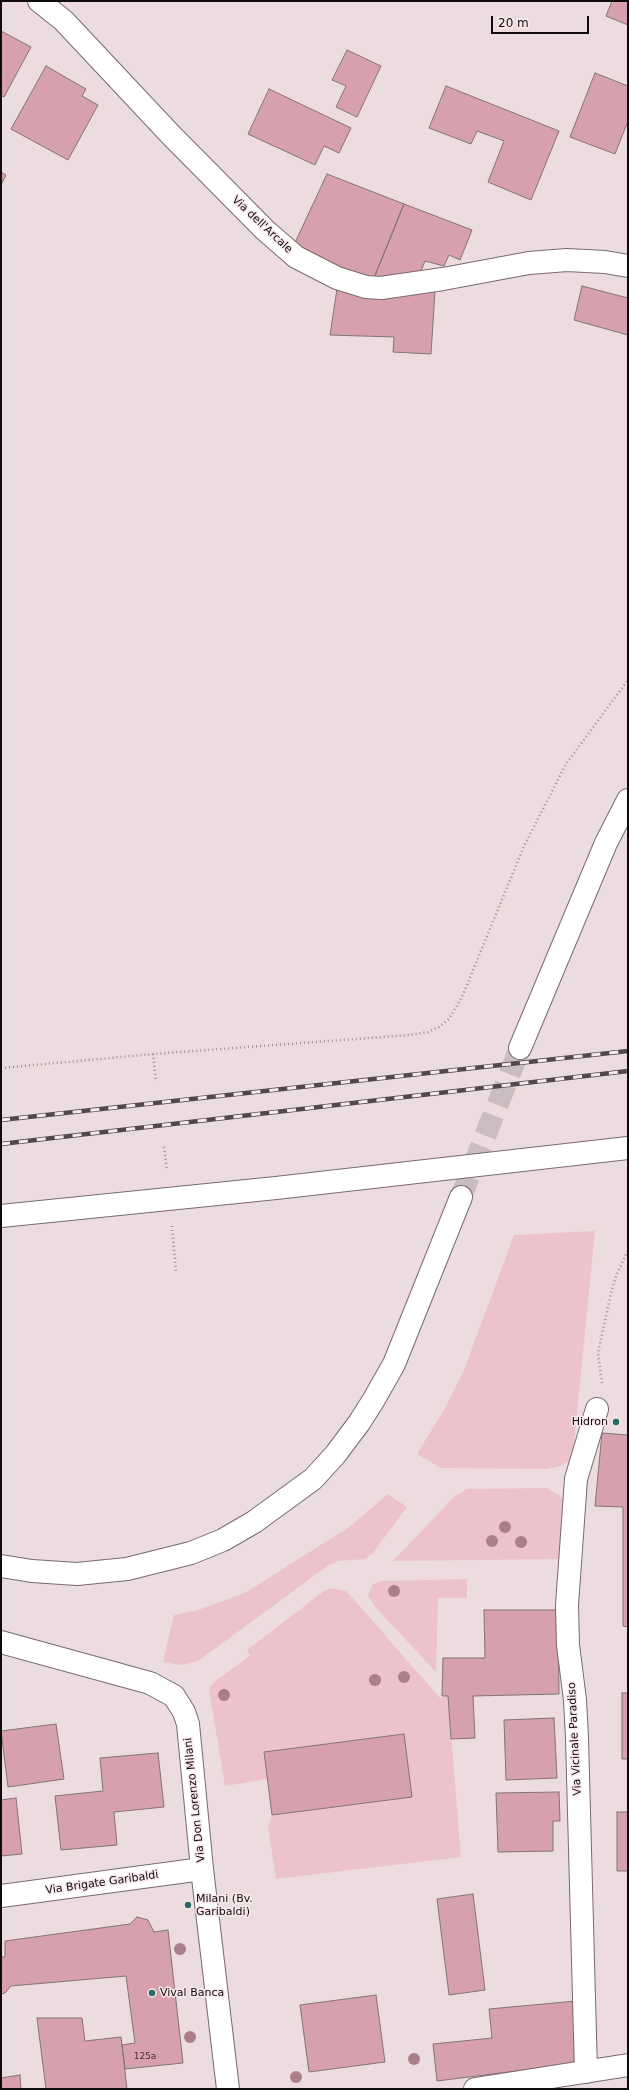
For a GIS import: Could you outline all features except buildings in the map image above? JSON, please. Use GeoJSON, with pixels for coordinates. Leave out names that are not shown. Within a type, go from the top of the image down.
{"type":"FeatureCollection","features":[{"type":"Feature","properties":{"kind":"street","name":"Via dell'Arcale"},"geometry":{"type":"LineString","coordinates":[[39,1],[64,21],[180,144],[266,230],[296,257],[337,278],[366,287],[380,288],[443,279],[529,263],[580,260],[628,266]]}},
{"type":"Feature","properties":{"kind":"street"},"geometry":{"type":"LineString","coordinates":[[520,1048],[603,850],[628,800]]}},
{"type":"Feature","properties":{"kind":"street"},"geometry":{"type":"LineString","coordinates":[[1,1216],[276,1188],[628,1148]]}},
{"type":"Feature","properties":{"kind":"street"},"geometry":{"type":"LineString","coordinates":[[1,1566],[32,1571],[77,1574],[126,1568],[191,1553],[223,1540],[254,1522],[313,1479],[335,1455],[359,1423],[394,1364],[461,1197]]}},
{"type":"Feature","properties":{"kind":"street","name":"Via Vicinale Paradiso"},"geometry":{"type":"LineString","coordinates":[[586,2072],[577,1738],[575,1700],[568,1644],[567,1605],[576,1479],[597,1409]]}},
{"type":"Feature","properties":{"kind":"street","name":"Via Don Lorenzo Milani"},"geometry":{"type":"LineString","coordinates":[[1,1642],[139,1678],[162,1688],[174,1696],[184,1712],[188,1724],[202,1869],[228,2089]]}},
{"type":"Feature","properties":{"kind":"street","name":"Via Brigate Garibaldi"},"geometry":{"type":"LineString","coordinates":[[1,1896],[202,1869]]}},
{"type":"Feature","properties":{"kind":"street"},"geometry":{"type":"LineString","coordinates":[[475,2089],[628,2065]]}},
{"type":"Feature","properties":{"kind":"path"},"geometry":{"type":"LineString","coordinates":[[1,1068],[153,1054],[410,1035],[428,1032],[439,1027],[449,1019],[462,997],[524,846],[566,764],[628,680]]}},
{"type":"Feature","properties":{"kind":"path"},"geometry":{"type":"LineString","coordinates":[[153,1054],[156,1082]]}},
{"type":"Feature","properties":{"kind":"path"},"geometry":{"type":"LineString","coordinates":[[164,1147],[167,1172]]}},
{"type":"Feature","properties":{"kind":"path"},"geometry":{"type":"LineString","coordinates":[[172,1224],[176,1272]]}},
{"type":"Feature","properties":{"kind":"path"},"geometry":{"type":"LineString","coordinates":[[597,1409],[602,1383],[598,1354],[611,1293],[616,1276],[628,1250]]}},
{"type":"Feature","properties":{"kind":"shaded area"},"geometry":{"type":"Polygon","coordinates":[[[595,1231],[573,1453],[568,1462],[560,1466],[547,1469],[441,1468],[417,1454],[445,1408],[464,1370],[514,1235],[595,1231]]]}},
{"type":"Feature","properties":{"kind":"shaded area"},"geometry":{"type":"Polygon","coordinates":[[[547,1488],[560,1496],[564,1501],[563,1559],[393,1561],[454,1497],[467,1489],[547,1488]]]}},
{"type":"Feature","properties":{"kind":"shaded area"},"geometry":{"type":"Polygon","coordinates":[[[388,1494],[407,1507],[373,1553],[365,1559],[338,1561],[329,1565],[198,1661],[181,1665],[163,1662],[174,1615],[198,1610],[245,1593],[349,1527],[388,1494]]]}},
{"type":"Feature","properties":{"kind":"shaded area"},"geometry":{"type":"Polygon","coordinates":[[[467,1579],[467,1598],[438,1598],[436,1672],[375,1607],[368,1595],[373,1584],[382,1581],[467,1579]]]}},
{"type":"Feature","properties":{"kind":"shaded area"},"geometry":{"type":"Polygon","coordinates":[[[331,1588],[346,1591],[440,1698],[448,1696],[461,1857],[276,1879],[268,1826],[272,1815],[412,1797],[403,1734],[264,1752],[267,1779],[225,1786],[209,1689],[215,1681],[250,1656],[247,1650],[324,1591],[331,1588]]]}},
{"type":"Feature","properties":{"kind":"tunnel"},"geometry":{"type":"LineString","coordinates":[[461,1197],[520,1048]]}},
{"type":"Feature","properties":{"kind":"railway"},"geometry":{"type":"LineString","coordinates":[[1,1120],[628,1051]]}},
{"type":"Feature","properties":{"kind":"railway"},"geometry":{"type":"LineString","coordinates":[[1,1144],[628,1071]]}},
{"type":"Feature","properties":{"kind":"place","name":"Hidron"},"geometry":{"type":"Point","coordinates":[616,1422]}},
{"type":"Feature","properties":{"kind":"place","name":"Milani (Bv. Garibaldi)"},"geometry":{"type":"Point","coordinates":[188,1905]}},
{"type":"Feature","properties":{"kind":"place","name":"Vival Banca"},"geometry":{"type":"Point","coordinates":[152,1993]}}]}
